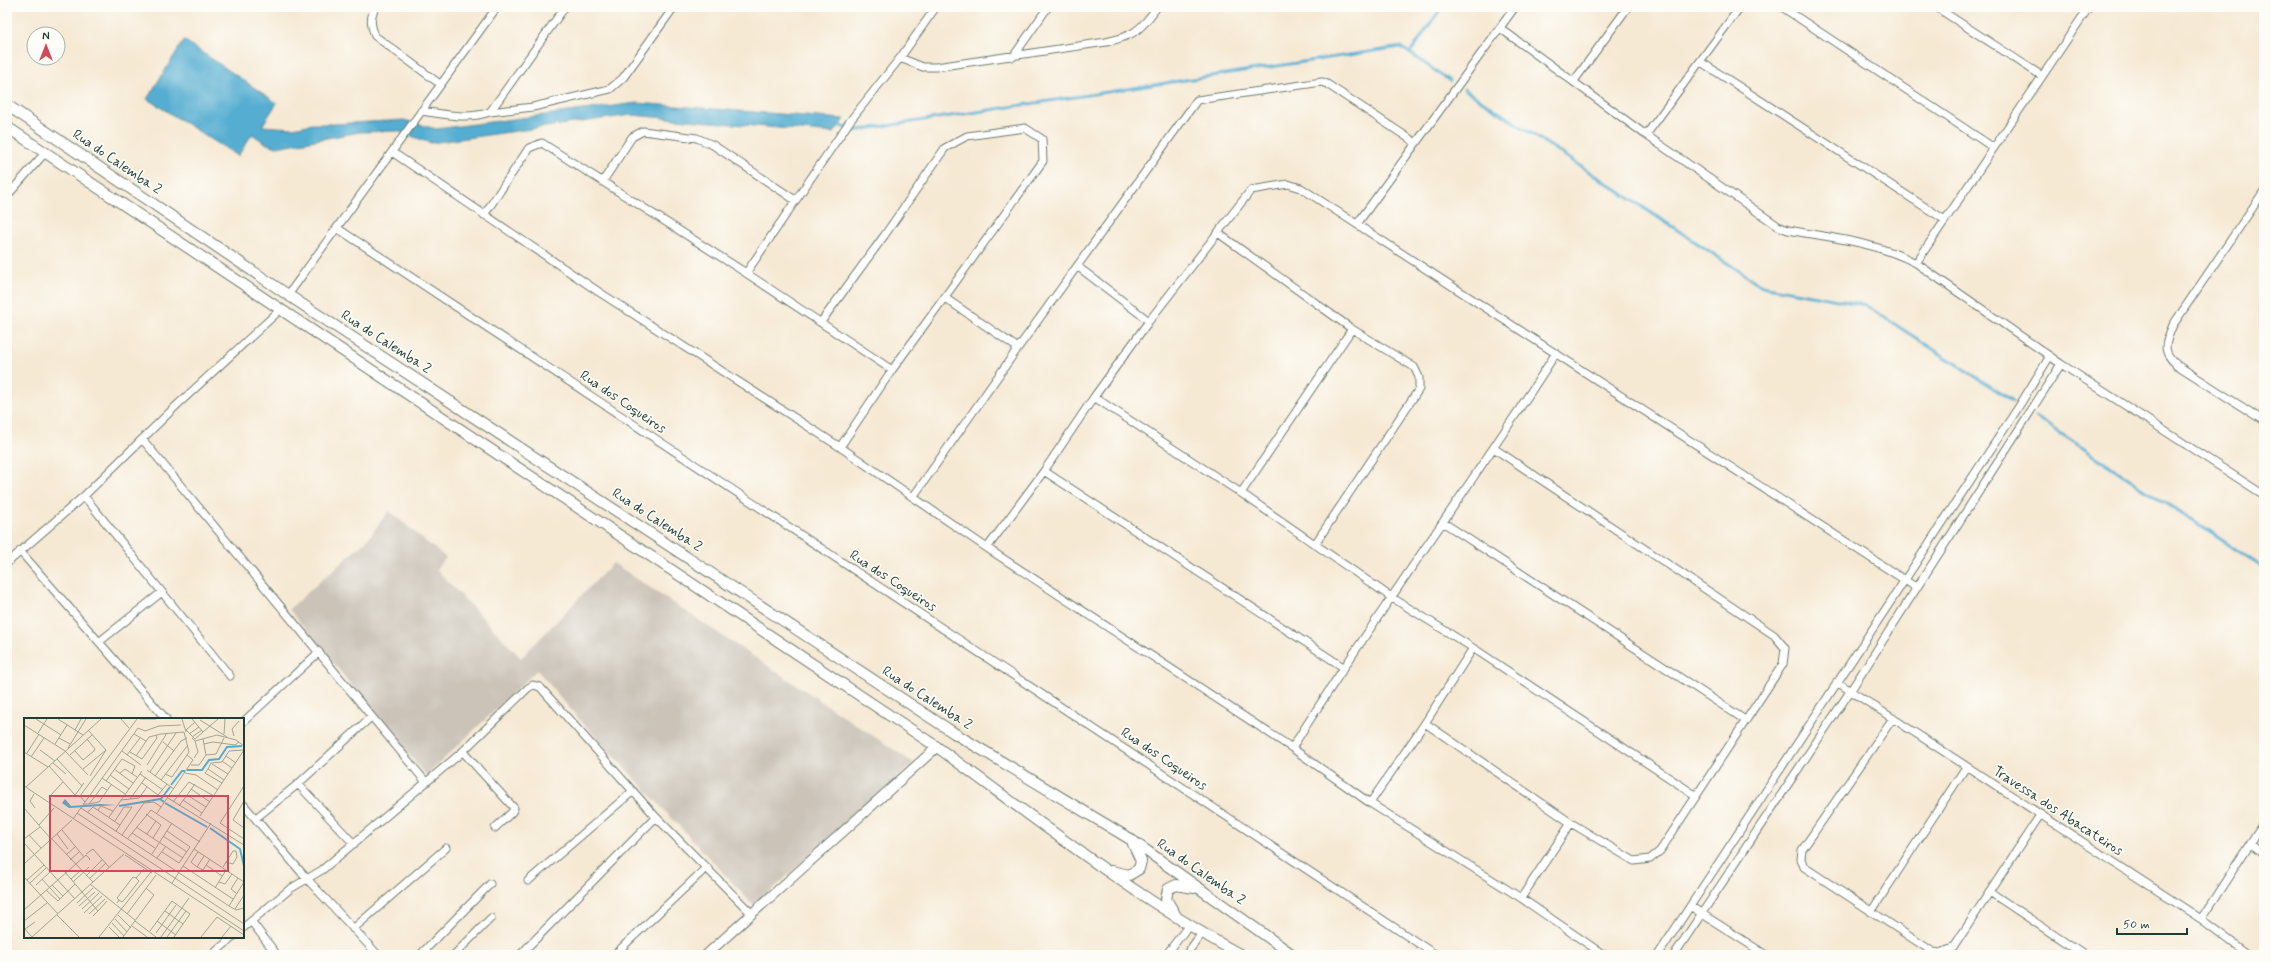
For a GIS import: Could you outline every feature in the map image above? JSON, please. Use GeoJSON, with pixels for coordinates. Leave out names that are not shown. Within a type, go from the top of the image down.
{"type":"FeatureCollection","features":[{"type":"Feature","properties":{"kind":"main road","name":"Rua do Calemba 2"},"geometry":{"type":"LineString","coordinates":[[7,105],[288,295],[954,733],[1130,839],[1293,955]]}},
{"type":"Feature","properties":{"kind":"main road"},"geometry":{"type":"LineString","coordinates":[[7,127],[44,154],[937,747],[1050,831],[1178,918],[1202,934],[1241,955]]}},
{"type":"Feature","properties":{"kind":"main road"},"geometry":{"type":"LineString","coordinates":[[1105,869],[1129,875],[1139,869],[1141,861],[1140,854],[1130,839]]}},
{"type":"Feature","properties":{"kind":"main road"},"geometry":{"type":"LineString","coordinates":[[1178,918],[1166,899],[1168,889],[1172,886],[1182,885],[1200,890]]}},
{"type":"Feature","properties":{"kind":"street"},"geometry":{"type":"LineString","coordinates":[[376,7],[371,17],[371,25],[375,36],[440,84]]}},
{"type":"Feature","properties":{"kind":"street"},"geometry":{"type":"LineString","coordinates":[[288,295],[497,7]]}},
{"type":"Feature","properties":{"kind":"street"},"geometry":{"type":"LineString","coordinates":[[490,112],[565,7]]}},
{"type":"Feature","properties":{"kind":"street"},"geometry":{"type":"LineString","coordinates":[[421,111],[456,116],[479,116],[490,112],[533,107],[610,89],[623,78],[674,7]]}},
{"type":"Feature","properties":{"kind":"street"},"geometry":{"type":"LineString","coordinates":[[746,273],[794,200],[850,121],[900,58],[936,7]]}},
{"type":"Feature","properties":{"kind":"street"},"geometry":{"type":"LineString","coordinates":[[1013,57],[1048,7]]}},
{"type":"Feature","properties":{"kind":"street"},"geometry":{"type":"LineString","coordinates":[[900,58],[923,67],[936,67],[1013,57],[1106,42],[1132,35],[1143,26],[1158,7]]}},
{"type":"Feature","properties":{"kind":"street"},"geometry":{"type":"LineString","coordinates":[[1357,224],[1515,7]]}},
{"type":"Feature","properties":{"kind":"street"},"geometry":{"type":"LineString","coordinates":[[1574,81],[1628,7]]}},
{"type":"Feature","properties":{"kind":"street"},"geometry":{"type":"LineString","coordinates":[[1646,135],[1740,7]]}},
{"type":"Feature","properties":{"kind":"street"},"geometry":{"type":"LineString","coordinates":[[1782,7],[1994,148]]}},
{"type":"Feature","properties":{"kind":"street"},"geometry":{"type":"LineString","coordinates":[[1936,7],[2042,76]]}},
{"type":"Feature","properties":{"kind":"street"},"geometry":{"type":"LineString","coordinates":[[1916,263],[2089,7]]}},
{"type":"Feature","properties":{"kind":"street"},"geometry":{"type":"LineString","coordinates":[[1500,28],[1646,135],[1778,226],[1788,230],[1880,246],[1896,252],[1916,263],[2061,364],[2264,495]]}},
{"type":"Feature","properties":{"kind":"street"},"geometry":{"type":"LineString","coordinates":[[1701,62],[1945,220]]}},
{"type":"Feature","properties":{"kind":"street"},"geometry":{"type":"LineString","coordinates":[[913,497],[1018,348],[1197,100],[1322,82],[1328,84],[1416,143]]}},
{"type":"Feature","properties":{"kind":"street"},"geometry":{"type":"LineString","coordinates":[[821,322],[884,236],[945,148],[967,136],[1025,128],[1042,139],[1042,161],[892,370],[840,448]]}},
{"type":"Feature","properties":{"kind":"street"},"geometry":{"type":"LineString","coordinates":[[603,181],[632,137],[643,131],[697,138],[713,145],[794,200]]}},
{"type":"Feature","properties":{"kind":"street"},"geometry":{"type":"LineString","coordinates":[[484,215],[529,148],[539,143],[603,181],[821,322],[892,370]]}},
{"type":"Feature","properties":{"kind":"street"},"geometry":{"type":"LineString","coordinates":[[392,152],[599,292],[840,448],[987,548],[1292,748],[1370,803],[1521,898],[1604,955]]}},
{"type":"Feature","properties":{"kind":"street"},"geometry":{"type":"LineString","coordinates":[[7,196],[44,154]]}},
{"type":"Feature","properties":{"kind":"street"},"geometry":{"type":"LineString","coordinates":[[987,548],[1044,472],[1094,397],[1149,321],[1251,190],[1288,184],[1301,188],[1556,352],[1917,588]]}},
{"type":"Feature","properties":{"kind":"street"},"geometry":{"type":"LineString","coordinates":[[2264,191],[2172,325],[2165,347],[2168,357],[2177,365],[2264,421]]}},
{"type":"Feature","properties":{"kind":"street","name":"Rua dos Coqueiros"},"geometry":{"type":"LineString","coordinates":[[337,228],[1436,955]]}},
{"type":"Feature","properties":{"kind":"street"},"geometry":{"type":"LineString","coordinates":[[1218,233],[1352,328],[1414,367],[1420,383],[1419,389],[1315,544]]}},
{"type":"Feature","properties":{"kind":"street"},"geometry":{"type":"LineString","coordinates":[[1077,266],[1149,321]]}},
{"type":"Feature","properties":{"kind":"street"},"geometry":{"type":"LineString","coordinates":[[945,298],[1018,348]]}},
{"type":"Feature","properties":{"kind":"street"},"geometry":{"type":"LineString","coordinates":[[8,559],[20,551],[84,496],[143,440],[176,406],[280,310]]}},
{"type":"Feature","properties":{"kind":"street"},"geometry":{"type":"LineString","coordinates":[[1241,493],[1352,328]]}},
{"type":"Feature","properties":{"kind":"street"},"geometry":{"type":"LineString","coordinates":[[1292,748],[1342,667],[1495,449],[1556,352]]}},
{"type":"Feature","properties":{"kind":"street"},"geometry":{"type":"LineString","coordinates":[[1658,955],[2024,399],[2050,356]]}},
{"type":"Feature","properties":{"kind":"street"},"geometry":{"type":"LineString","coordinates":[[1674,955],[1851,690],[2027,419],[2061,364]]}},
{"type":"Feature","properties":{"kind":"street"},"geometry":{"type":"LineString","coordinates":[[1094,397],[1241,493],[1391,597],[1473,648],[1695,795]]}},
{"type":"Feature","properties":{"kind":"street"},"geometry":{"type":"LineString","coordinates":[[143,440],[426,781]]}},
{"type":"Feature","properties":{"kind":"street"},"geometry":{"type":"LineString","coordinates":[[1425,723],[1571,823],[1634,861],[1645,861],[1660,851],[1695,795],[1783,664],[1785,653],[1779,640],[1495,449]]}},
{"type":"Feature","properties":{"kind":"street"},"geometry":{"type":"LineString","coordinates":[[1044,472],[1342,667]]}},
{"type":"Feature","properties":{"kind":"street"},"geometry":{"type":"LineString","coordinates":[[84,496],[230,676]]}},
{"type":"Feature","properties":{"kind":"street"},"geometry":{"type":"LineString","coordinates":[[1444,522],[1745,720]]}},
{"type":"Feature","properties":{"kind":"street"},"geometry":{"type":"LineString","coordinates":[[20,551],[165,718]]}},
{"type":"Feature","properties":{"kind":"street"},"geometry":{"type":"LineString","coordinates":[[99,642],[162,592]]}},
{"type":"Feature","properties":{"kind":"street"},"geometry":{"type":"LineString","coordinates":[[1370,803],[1425,723],[1473,648]]}},
{"type":"Feature","properties":{"kind":"street"},"geometry":{"type":"LineString","coordinates":[[244,721],[319,652]]}},
{"type":"Feature","properties":{"kind":"street","name":"Travessa dos Abacateiros"},"geometry":{"type":"LineString","coordinates":[[1837,682],[2201,920],[2249,955]]}},
{"type":"Feature","properties":{"kind":"street"},"geometry":{"type":"LineString","coordinates":[[244,927],[290,889],[322,870],[354,844],[426,781],[461,753],[528,688],[533,685],[540,687],[656,817],[752,914]]}},
{"type":"Feature","properties":{"kind":"street"},"geometry":{"type":"LineString","coordinates":[[256,818],[298,784],[372,717]]}},
{"type":"Feature","properties":{"kind":"street"},"geometry":{"type":"LineString","coordinates":[[1893,718],[1802,850],[1804,867],[1870,912],[1933,952],[1941,953],[1953,948],[2040,815]]}},
{"type":"Feature","properties":{"kind":"street"},"geometry":{"type":"LineString","coordinates":[[706,955],[937,747]]}},
{"type":"Feature","properties":{"kind":"street"},"geometry":{"type":"LineString","coordinates":[[461,753],[464,753],[514,808],[512,812],[495,828]]}},
{"type":"Feature","properties":{"kind":"street"},"geometry":{"type":"LineString","coordinates":[[1870,912],[1966,767]]}},
{"type":"Feature","properties":{"kind":"street"},"geometry":{"type":"LineString","coordinates":[[298,784],[354,844]]}},
{"type":"Feature","properties":{"kind":"street"},"geometry":{"type":"LineString","coordinates":[[528,881],[633,791]]}},
{"type":"Feature","properties":{"kind":"street"},"geometry":{"type":"LineString","coordinates":[[244,805],[307,880],[378,955]]}},
{"type":"Feature","properties":{"kind":"street"},"geometry":{"type":"LineString","coordinates":[[520,955],[656,817]]}},
{"type":"Feature","properties":{"kind":"street"},"geometry":{"type":"LineString","coordinates":[[2201,920],[2264,822]]}},
{"type":"Feature","properties":{"kind":"street"},"geometry":{"type":"LineString","coordinates":[[1521,898],[1571,823]]}},
{"type":"Feature","properties":{"kind":"street"},"geometry":{"type":"LineString","coordinates":[[2251,844],[2264,853]]}},
{"type":"Feature","properties":{"kind":"street"},"geometry":{"type":"LineString","coordinates":[[353,929],[446,848]]}},
{"type":"Feature","properties":{"kind":"street"},"geometry":{"type":"LineString","coordinates":[[614,955],[707,867]]}},
{"type":"Feature","properties":{"kind":"street"},"geometry":{"type":"LineString","coordinates":[[420,955],[490,884]]}},
{"type":"Feature","properties":{"kind":"street"},"geometry":{"type":"LineString","coordinates":[[1990,892],[2084,955]]}},
{"type":"Feature","properties":{"kind":"street"},"geometry":{"type":"LineString","coordinates":[[1690,906],[1766,955]]}},
{"type":"Feature","properties":{"kind":"street"},"geometry":{"type":"LineString","coordinates":[[454,955],[491,918]]}},
{"type":"Feature","properties":{"kind":"street"},"geometry":{"type":"LineString","coordinates":[[251,921],[277,955]]}},
{"type":"Feature","properties":{"kind":"street"},"geometry":{"type":"LineString","coordinates":[[1166,955],[1189,925]]}},
{"type":"Feature","properties":{"kind":"street"},"geometry":{"type":"LineString","coordinates":[[1186,955],[1202,934]]}},
{"type":"Feature","properties":{"kind":"street"},"geometry":{"type":"LineString","coordinates":[[212,955],[232,938]]}},
{"type":"Feature","properties":{"kind":"shaded area"},"geometry":{"type":"Polygon","coordinates":[[[389,511],[446,558],[436,569],[521,658],[613,563],[914,763],[754,906],[578,718],[537,670],[426,776],[289,609],[366,541],[389,511]]]}},
{"type":"Feature","properties":{"kind":"water"},"geometry":{"type":"Polygon","coordinates":[[[184,40],[277,103],[262,126],[293,128],[312,124],[404,120],[436,129],[637,103],[844,119],[834,133],[631,115],[431,143],[397,131],[360,132],[277,147],[267,144],[252,134],[238,156],[147,99],[184,40]]]}},
{"type":"Feature","properties":{"kind":"waterway"},"geometry":{"type":"LineString","coordinates":[[1410,53],[1442,7]]}},
{"type":"Feature","properties":{"kind":"waterway"},"geometry":{"type":"LineString","coordinates":[[841,126],[853,131],[1401,47],[1450,81]]}},
{"type":"Feature","properties":{"kind":"waterway"},"geometry":{"type":"LineString","coordinates":[[1464,89],[1762,286],[1865,305],[2013,401]]}},
{"type":"Feature","properties":{"kind":"waterway"},"geometry":{"type":"LineString","coordinates":[[2036,417],[2264,568]]}}]}
